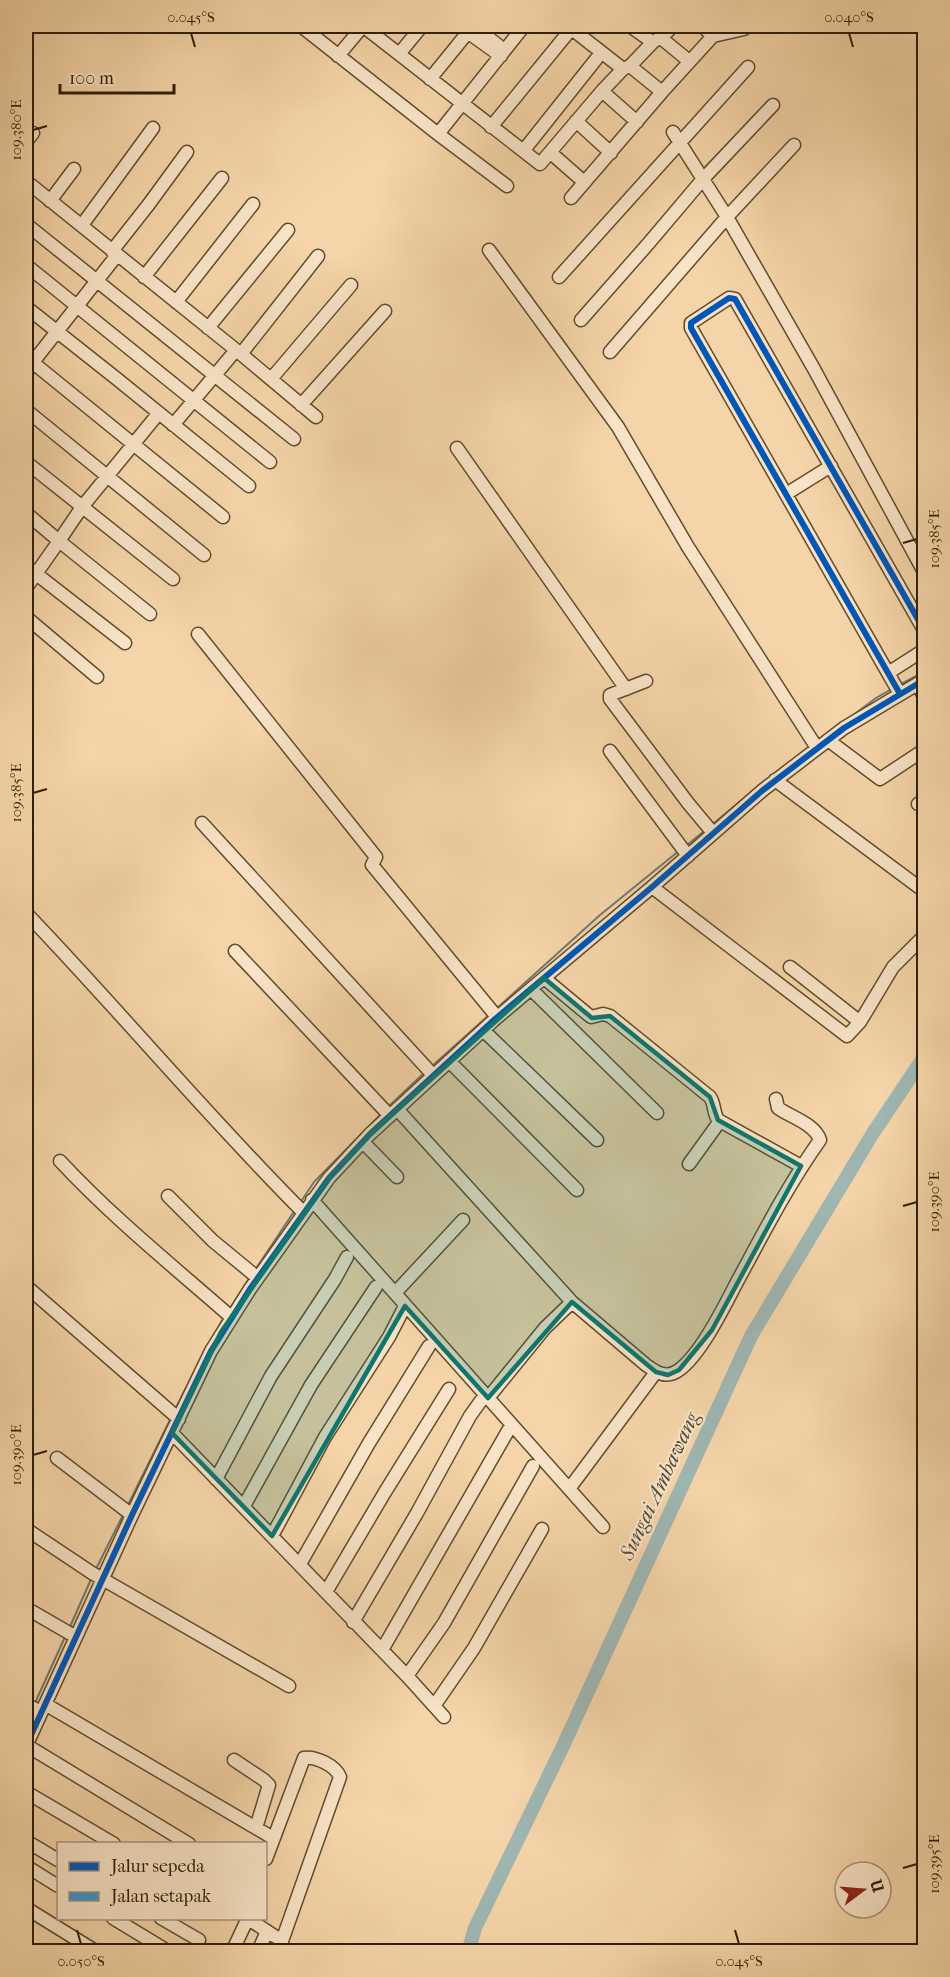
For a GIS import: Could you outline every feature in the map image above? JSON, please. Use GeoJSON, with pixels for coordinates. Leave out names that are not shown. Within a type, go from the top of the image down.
{"type":"FeatureCollection","features":[{"type":"Feature","properties":{"kind":"street"},"geometry":{"type":"LineString","coordinates":[[301,26],[507,186]]}},
{"type":"Feature","properties":{"kind":"street"},"geometry":{"type":"LineString","coordinates":[[399,54],[422,26]]}},
{"type":"Feature","properties":{"kind":"street"},"geometry":{"type":"LineString","coordinates":[[438,134],[524,26]]}},
{"type":"Feature","properties":{"kind":"street"},"geometry":{"type":"LineString","coordinates":[[630,26],[647,38]]}},
{"type":"Feature","properties":{"kind":"street"},"geometry":{"type":"LineString","coordinates":[[338,56],[368,27],[430,79],[540,164],[602,91],[673,26]]}},
{"type":"Feature","properties":{"kind":"street"},"geometry":{"type":"LineString","coordinates":[[702,26],[713,36]]}},
{"type":"Feature","properties":{"kind":"street"},"geometry":{"type":"LineString","coordinates":[[572,198],[713,36],[744,29],[747,26]]}},
{"type":"Feature","properties":{"kind":"street"},"geometry":{"type":"LineString","coordinates":[[430,79],[469,27],[503,54]]}},
{"type":"Feature","properties":{"kind":"street"},"geometry":{"type":"LineString","coordinates":[[491,127],[570,27],[601,53],[662,92]]}},
{"type":"Feature","properties":{"kind":"street"},"geometry":{"type":"LineString","coordinates":[[662,38],[689,61]]}},
{"type":"Feature","properties":{"kind":"street"},"geometry":{"type":"LineString","coordinates":[[524,150],[601,53]]}},
{"type":"Feature","properties":{"kind":"street"},"geometry":{"type":"LineString","coordinates":[[559,277],[676,137],[748,67]]}},
{"type":"Feature","properties":{"kind":"street"},"geometry":{"type":"LineString","coordinates":[[602,91],[637,122]]}},
{"type":"Feature","properties":{"kind":"street"},"geometry":{"type":"LineString","coordinates":[[581,320],[703,179],[773,105]]}},
{"type":"Feature","properties":{"kind":"street"},"geometry":{"type":"LineString","coordinates":[[576,121],[611,153]]}},
{"type":"Feature","properties":{"kind":"street"},"geometry":{"type":"LineString","coordinates":[[82,225],[153,128]]}},
{"type":"Feature","properties":{"kind":"street"},"geometry":{"type":"LineString","coordinates":[[676,137],[727,217],[814,369],[924,572]]}},
{"type":"Feature","properties":{"kind":"street"},"geometry":{"type":"LineString","coordinates":[[610,352],[727,217],[795,145]]}},
{"type":"Feature","properties":{"kind":"street"},"geometry":{"type":"LineString","coordinates":[[187,152],[97,279],[28,363],[134,444],[223,517]]}},
{"type":"Feature","properties":{"kind":"street"},"geometry":{"type":"LineString","coordinates":[[551,153],[584,182]]}},
{"type":"Feature","properties":{"kind":"street"},"geometry":{"type":"LineString","coordinates":[[50,201],[74,169]]}},
{"type":"Feature","properties":{"kind":"street"},"geometry":{"type":"LineString","coordinates":[[144,277],[222,178]]}},
{"type":"Feature","properties":{"kind":"street"},"geometry":{"type":"LineString","coordinates":[[26,181],[316,417]]}},
{"type":"Feature","properties":{"kind":"street"},"geometry":{"type":"LineString","coordinates":[[176,302],[253,204]]}},
{"type":"Feature","properties":{"kind":"street"},"geometry":{"type":"LineString","coordinates":[[26,224],[294,439]]}},
{"type":"Feature","properties":{"kind":"street"},"geometry":{"type":"LineString","coordinates":[[208,328],[288,230]]}},
{"type":"Feature","properties":{"kind":"street"},"geometry":{"type":"LineString","coordinates":[[489,250],[618,428],[688,547],[817,748]]}},
{"type":"Feature","properties":{"kind":"street"},"geometry":{"type":"LineString","coordinates":[[173,425],[318,256]]}},
{"type":"Feature","properties":{"kind":"street"},"geometry":{"type":"LineString","coordinates":[[26,265],[270,462]]}},
{"type":"Feature","properties":{"kind":"street"},"geometry":{"type":"LineString","coordinates":[[271,379],[351,285]]}},
{"type":"Feature","properties":{"kind":"street"},"geometry":{"type":"LineString","coordinates":[[900,694],[690,325],[729,298],[735,299],[924,630]]}},
{"type":"Feature","properties":{"kind":"street"},"geometry":{"type":"LineString","coordinates":[[26,307],[249,486]]}},
{"type":"Feature","properties":{"kind":"street"},"geometry":{"type":"LineString","coordinates":[[301,405],[384,311]]}},
{"type":"Feature","properties":{"kind":"street"},"geometry":{"type":"LineString","coordinates":[[26,410],[204,555]]}},
{"type":"Feature","properties":{"kind":"street"},"geometry":{"type":"LineString","coordinates":[[26,588],[82,507],[158,414]]}},
{"type":"Feature","properties":{"kind":"street"},"geometry":{"type":"LineString","coordinates":[[457,448],[626,689]]}},
{"type":"Feature","properties":{"kind":"street"},"geometry":{"type":"LineString","coordinates":[[26,462],[173,579]]}},
{"type":"Feature","properties":{"kind":"street"},"geometry":{"type":"LineString","coordinates":[[786,494],[831,466]]}},
{"type":"Feature","properties":{"kind":"street"},"geometry":{"type":"LineString","coordinates":[[26,513],[150,614]]}},
{"type":"Feature","properties":{"kind":"street"},"geometry":{"type":"LineString","coordinates":[[26,566],[125,643]]}},
{"type":"Feature","properties":{"kind":"street"},"geometry":{"type":"LineString","coordinates":[[26,617],[97,676]]}},
{"type":"Feature","properties":{"kind":"street"},"geometry":{"type":"LineString","coordinates":[[198,634],[376,857],[372,865],[497,1017]]}},
{"type":"Feature","properties":{"kind":"street"},"geometry":{"type":"LineString","coordinates":[[888,673],[924,650]]}},
{"type":"Feature","properties":{"kind":"street"},"geometry":{"type":"LineString","coordinates":[[646,681],[610,695],[610,699],[713,833]]}},
{"type":"Feature","properties":{"kind":"street"},"geometry":{"type":"LineString","coordinates":[[186,1842],[26,1746],[36,1707],[97,1576],[132,1515],[202,1368],[231,1317],[329,1178],[394,1112],[483,1029],[713,833],[817,748],[867,712],[921,682],[924,697]]}},
{"type":"Feature","properties":{"kind":"street"},"geometry":{"type":"LineString","coordinates":[[828,740],[880,779],[924,750]]}},
{"type":"Feature","properties":{"kind":"street"},"geometry":{"type":"LineString","coordinates":[[610,752],[688,856]]}},
{"type":"Feature","properties":{"kind":"street"},"geometry":{"type":"LineString","coordinates":[[776,780],[924,891]]}},
{"type":"Feature","properties":{"kind":"street"},"geometry":{"type":"LineString","coordinates":[[202,823],[434,1075]]}},
{"type":"Feature","properties":{"kind":"street"},"geometry":{"type":"LineString","coordinates":[[652,887],[847,1036],[860,1022],[893,967],[924,936]]}},
{"type":"Feature","properties":{"kind":"street"},"geometry":{"type":"LineString","coordinates":[[26,913],[123,1016],[242,1150],[303,1212]]}},
{"type":"Feature","properties":{"kind":"street"},"geometry":{"type":"LineString","coordinates":[[235,951],[394,1112],[572,1302],[656,1372],[668,1375],[679,1370],[712,1330],[801,1166],[820,1140],[819,1136],[808,1126],[778,1108],[776,1098]]}},
{"type":"Feature","properties":{"kind":"street"},"geometry":{"type":"LineString","coordinates":[[790,967],[860,1022]]}},
{"type":"Feature","properties":{"kind":"street"},"geometry":{"type":"LineString","coordinates":[[544,978],[591,1017],[603,1014],[610,1016],[710,1097],[713,1101],[715,1115],[720,1121],[801,1166]]}},
{"type":"Feature","properties":{"kind":"street"},"geometry":{"type":"LineString","coordinates":[[531,989],[657,1113]]}},
{"type":"Feature","properties":{"kind":"street"},"geometry":{"type":"LineString","coordinates":[[483,1029],[597,1140]]}},
{"type":"Feature","properties":{"kind":"street"},"geometry":{"type":"LineString","coordinates":[[449,1061],[577,1190]]}},
{"type":"Feature","properties":{"kind":"street"},"geometry":{"type":"LineString","coordinates":[[689,1164],[720,1121]]}},
{"type":"Feature","properties":{"kind":"street"},"geometry":{"type":"LineString","coordinates":[[363,1142],[397,1177]]}},
{"type":"Feature","properties":{"kind":"street"},"geometry":{"type":"LineString","coordinates":[[60,1161],[90,1193],[150,1248],[231,1317]]}},
{"type":"Feature","properties":{"kind":"street"},"geometry":{"type":"LineString","coordinates":[[168,1196],[213,1241],[258,1278]]}},
{"type":"Feature","properties":{"kind":"street"},"geometry":{"type":"LineString","coordinates":[[312,1200],[603,1527]]}},
{"type":"Feature","properties":{"kind":"street"},"geometry":{"type":"LineString","coordinates":[[395,1293],[463,1220]]}},
{"type":"Feature","properties":{"kind":"street"},"geometry":{"type":"LineString","coordinates":[[216,1479],[271,1376],[335,1280],[347,1257]]}},
{"type":"Feature","properties":{"kind":"street"},"geometry":{"type":"LineString","coordinates":[[26,1286],[179,1419]]}},
{"type":"Feature","properties":{"kind":"street"},"geometry":{"type":"LineString","coordinates":[[244,1506],[311,1384],[376,1287]]}},
{"type":"Feature","properties":{"kind":"street"},"geometry":{"type":"LineString","coordinates":[[353,1622],[417,1514],[470,1416],[545,1328],[572,1302]]}},
{"type":"Feature","properties":{"kind":"street"},"geometry":{"type":"LineString","coordinates":[[272,1536],[325,1437],[389,1337],[405,1306]]}},
{"type":"Feature","properties":{"kind":"street"},"geometry":{"type":"LineString","coordinates":[[300,1564],[369,1443],[429,1346]]}},
{"type":"Feature","properties":{"kind":"street"},"geometry":{"type":"LineString","coordinates":[[569,1490],[656,1372]]}},
{"type":"Feature","properties":{"kind":"street"},"geometry":{"type":"LineString","coordinates":[[326,1592],[449,1389]]}},
{"type":"Feature","properties":{"kind":"street"},"geometry":{"type":"LineString","coordinates":[[382,1650],[509,1429]]}},
{"type":"Feature","properties":{"kind":"street"},"geometry":{"type":"LineString","coordinates":[[172,1433],[300,1564],[444,1717]]}},
{"type":"Feature","properties":{"kind":"street"},"geometry":{"type":"LineString","coordinates":[[57,1458],[132,1515]]}},
{"type":"Feature","properties":{"kind":"street"},"geometry":{"type":"LineString","coordinates":[[407,1676],[444,1623],[533,1466]]}},
{"type":"Feature","properties":{"kind":"street"},"geometry":{"type":"LineString","coordinates":[[26,1529],[97,1576],[289,1686]]}},
{"type":"Feature","properties":{"kind":"street"},"geometry":{"type":"LineString","coordinates":[[434,1706],[474,1648],[542,1529]]}},
{"type":"Feature","properties":{"kind":"street"},"geometry":{"type":"LineString","coordinates":[[26,1608],[71,1635]]}},
{"type":"Feature","properties":{"kind":"street"},"geometry":{"type":"LineString","coordinates":[[36,1707],[273,1838]]}},
{"type":"Feature","properties":{"kind":"street"},"geometry":{"type":"LineString","coordinates":[[249,1920],[267,1931],[280,1946],[340,1777],[336,1770],[311,1757],[304,1758],[267,1856]]}},
{"type":"Feature","properties":{"kind":"street"},"geometry":{"type":"LineString","coordinates":[[234,1760],[269,1785],[256,1828]]}},
{"type":"Feature","properties":{"kind":"street"},"geometry":{"type":"LineString","coordinates":[[26,1792],[111,1842]]}},
{"type":"Feature","properties":{"kind":"street"},"geometry":{"type":"LineString","coordinates":[[26,1840],[57,1859]]}},
{"type":"Feature","properties":{"kind":"street"},"geometry":{"type":"LineString","coordinates":[[26,1866],[57,1885]]}},
{"type":"Feature","properties":{"kind":"street"},"geometry":{"type":"LineString","coordinates":[[26,1908],[97,1952]]}},
{"type":"Feature","properties":{"kind":"street"},"geometry":{"type":"LineString","coordinates":[[117,1920],[169,1952]]}},
{"type":"Feature","properties":{"kind":"street"},"geometry":{"type":"LineString","coordinates":[[164,1920],[199,1940]]}},
{"type":"Feature","properties":{"kind":"street"},"geometry":{"type":"LineString","coordinates":[[232,1952],[247,1920]]}},
{"type":"Feature","properties":{"kind":"street"},"geometry":{"type":"LineString","coordinates":[[258,1952],[267,1931]]}},
{"type":"Feature","properties":{"kind":"highlighted area"},"geometry":{"type":"Polygon","coordinates":[[[544,978],[592,1018],[610,1016],[710,1097],[718,1120],[801,1166],[712,1330],[679,1370],[668,1375],[656,1372],[572,1302],[488,1398],[405,1306],[272,1536],[172,1433],[221,1332],[329,1178],[370,1134],[544,978]]]}},
{"type":"Feature","properties":{"kind":"waterway"},"geometry":{"type":"LineString","coordinates":[[901,684],[924,672]]}},
{"type":"Feature","properties":{"kind":"waterway"},"geometry":{"type":"LineString","coordinates":[[848,719],[890,690]]}},
{"type":"Feature","properties":{"kind":"waterway"},"geometry":{"type":"LineString","coordinates":[[713,824],[743,799]]}},
{"type":"Feature","properties":{"kind":"waterway"},"geometry":{"type":"LineString","coordinates":[[687,845],[703,832]]}},
{"type":"Feature","properties":{"kind":"waterway"},"geometry":{"type":"LineString","coordinates":[[496,1009],[600,915],[680,850]]}},
{"type":"Feature","properties":{"kind":"waterway"},"geometry":{"type":"LineString","coordinates":[[431,1067],[489,1015]]}},
{"type":"Feature","properties":{"kind":"waterway","name":"Sungai Ambawang"},"geometry":{"type":"LineString","coordinates":[[468,1952],[475,1928],[563,1746],[751,1336],[873,1133],[924,1057]]}},
{"type":"Feature","properties":{"kind":"waterway"},"geometry":{"type":"LineString","coordinates":[[387,1108],[424,1073]]}},
{"type":"Feature","properties":{"kind":"waterway"},"geometry":{"type":"LineString","coordinates":[[300,1203],[314,1182],[381,1114]]}},
{"type":"Feature","properties":{"kind":"waterway"},"geometry":{"type":"LineString","coordinates":[[255,1270],[295,1210]]}},
{"type":"Feature","properties":{"kind":"waterway"},"geometry":{"type":"LineString","coordinates":[[229,1310],[250,1277]]}},
{"type":"Feature","properties":{"kind":"waterway"},"geometry":{"type":"LineString","coordinates":[[206,1349],[224,1317]]}},
{"type":"Feature","properties":{"kind":"waterway"},"geometry":{"type":"LineString","coordinates":[[175,1410],[202,1356]]}},
{"type":"Feature","properties":{"kind":"waterway"},"geometry":{"type":"LineString","coordinates":[[127,1507],[171,1418]]}},
{"type":"Feature","properties":{"kind":"waterway"},"geometry":{"type":"LineString","coordinates":[[96,1569],[123,1515]]}},
{"type":"Feature","properties":{"kind":"waterway"},"geometry":{"type":"LineString","coordinates":[[69,1629],[92,1577]]}},
{"type":"Feature","properties":{"kind":"waterway"},"geometry":{"type":"LineString","coordinates":[[35,1703],[65,1637]]}},
{"type":"Feature","properties":{"kind":"waterway"},"geometry":{"type":"LineString","coordinates":[[26,1721],[31,1710]]}},
{"type":"Feature","properties":{"kind":"marked path"},"geometry":{"type":"LineString","coordinates":[[26,142],[33,133]]}},
{"type":"Feature","properties":{"kind":"cycle path"},"geometry":{"type":"LineString","coordinates":[[900,694],[691,328],[691,323],[729,298],[735,299],[924,630]]}},
{"type":"Feature","properties":{"kind":"cycle path"},"geometry":{"type":"LineString","coordinates":[[26,1746],[132,1515],[211,1351],[250,1289],[329,1178],[370,1134],[494,1020],[763,790],[844,728],[924,680]]}}]}
